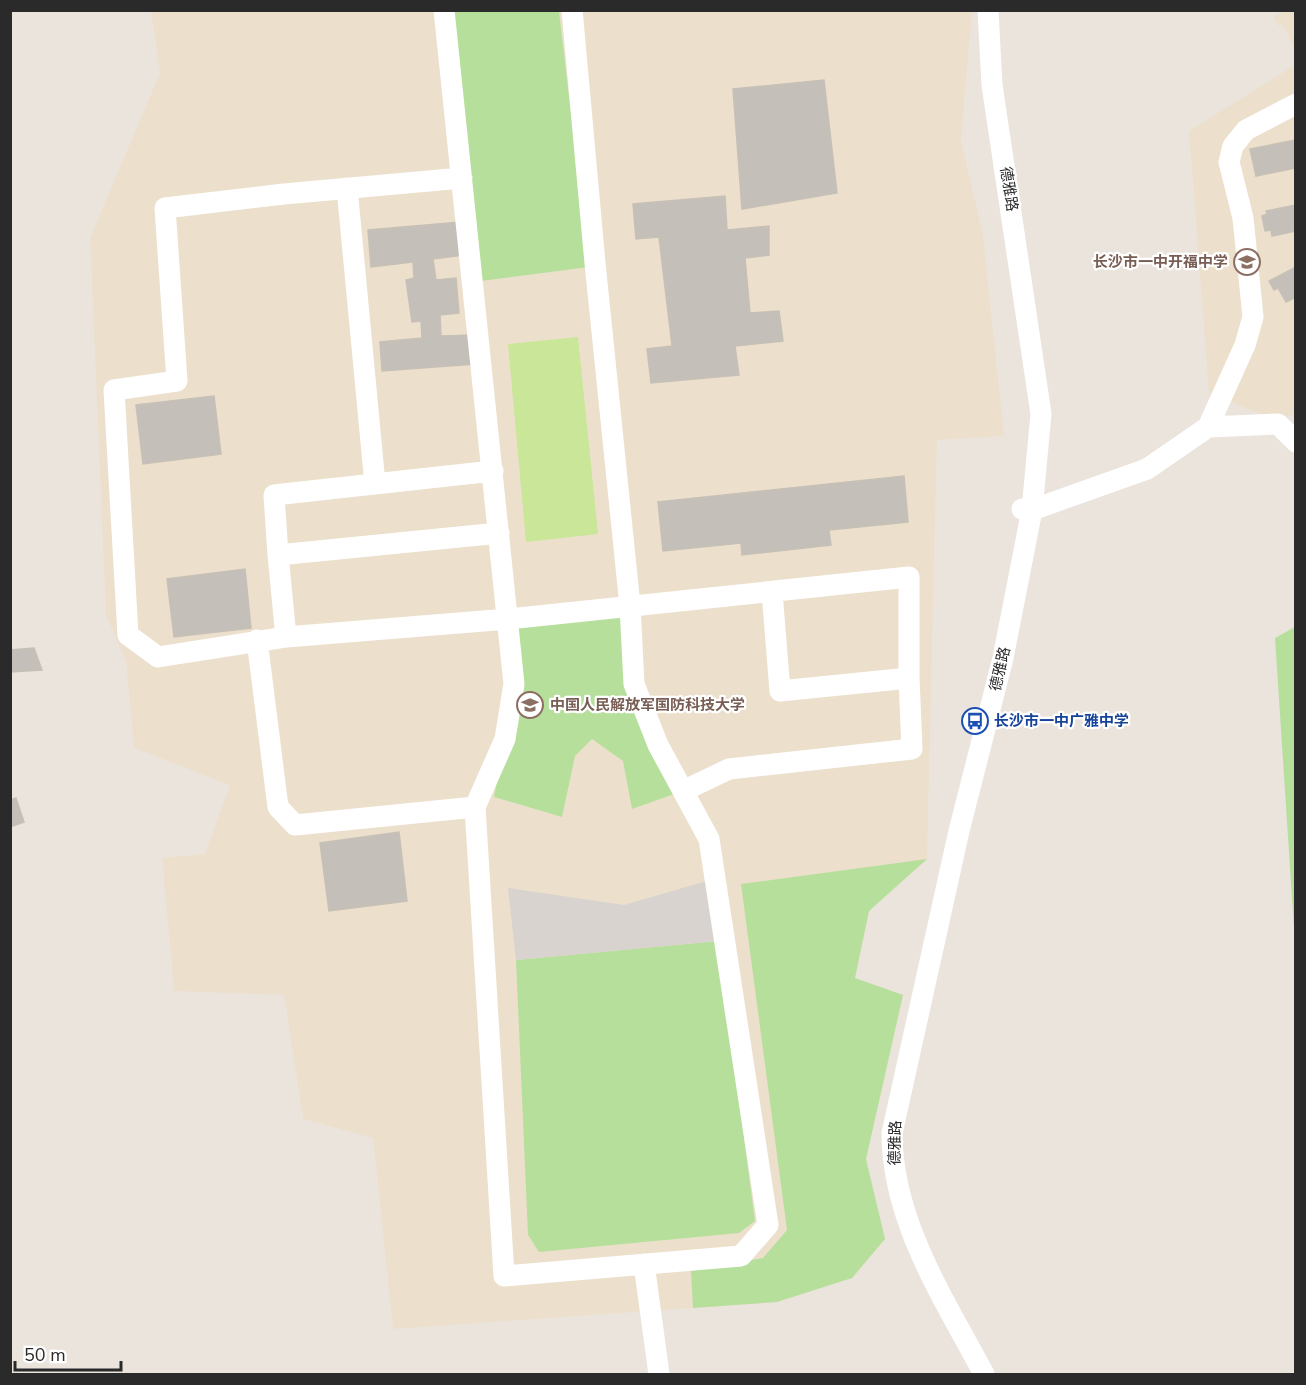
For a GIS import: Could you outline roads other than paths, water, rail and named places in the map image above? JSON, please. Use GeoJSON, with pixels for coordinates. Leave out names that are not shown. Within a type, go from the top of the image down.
{"type":"FeatureCollection","features":[{"type":"Feature","properties":{"kind":"street"},"geometry":{"type":"LineString","coordinates":[[444,10],[514,684],[505,739],[475,807],[504,1276],[741,1256],[768,1225],[709,839],[658,745],[634,684],[630,606],[572,10]]}},
{"type":"Feature","properties":{"kind":"street","name":"德雅路"},"geometry":{"type":"LineString","coordinates":[[967,1374],[902,1249],[881,1170],[881,1129],[948,828],[994,658],[1027,510],[1033,412],[984,88],[981,10]]}},
{"type":"Feature","properties":{"kind":"street","name":"德雅路"},"geometry":{"type":"LineString","coordinates":[[984,1374],[915,1243],[893,1166],[892,1133],[959,831],[1003,658],[1041,414],[992,85],[988,10]]}},
{"type":"Feature","properties":{"kind":"street"},"geometry":{"type":"LineString","coordinates":[[1027,510],[1147,469],[1208,427],[1245,345],[1253,317],[1243,218],[1229,162],[1233,146],[1246,130],[1296,104]]}},
{"type":"Feature","properties":{"kind":"street"},"geometry":{"type":"LineString","coordinates":[[462,178],[165,208],[177,381],[114,390],[128,635],[158,657],[257,640],[508,619],[909,577],[912,749],[729,769],[683,791]]}},
{"type":"Feature","properties":{"kind":"street"},"geometry":{"type":"LineString","coordinates":[[347,188],[375,484]]}},
{"type":"Feature","properties":{"kind":"street"},"geometry":{"type":"LineString","coordinates":[[1208,427],[1278,424],[1296,442]]}},
{"type":"Feature","properties":{"kind":"street"},"geometry":{"type":"LineString","coordinates":[[286,637],[274,495],[493,471]]}},
{"type":"Feature","properties":{"kind":"street"},"geometry":{"type":"LineString","coordinates":[[278,555],[499,533]]}},
{"type":"Feature","properties":{"kind":"street"},"geometry":{"type":"LineString","coordinates":[[772,592],[780,691],[909,678]]}},
{"type":"Feature","properties":{"kind":"street"},"geometry":{"type":"LineString","coordinates":[[257,640],[278,807],[295,825],[475,807]]}},
{"type":"Feature","properties":{"kind":"street"},"geometry":{"type":"LineString","coordinates":[[644,1264],[659,1374]]}},
{"type":"Feature","properties":{"kind":"place","name":"长沙市一中开福中学"},"geometry":{"type":"Point","coordinates":[1247,262]}},
{"type":"Feature","properties":{"kind":"place","name":"中国人民解放军国防科技大学"},"geometry":{"type":"Point","coordinates":[530,705]}},
{"type":"Feature","properties":{"kind":"place","name":"长沙市一中广雅中学"},"geometry":{"type":"Point","coordinates":[975,721]}}]}
